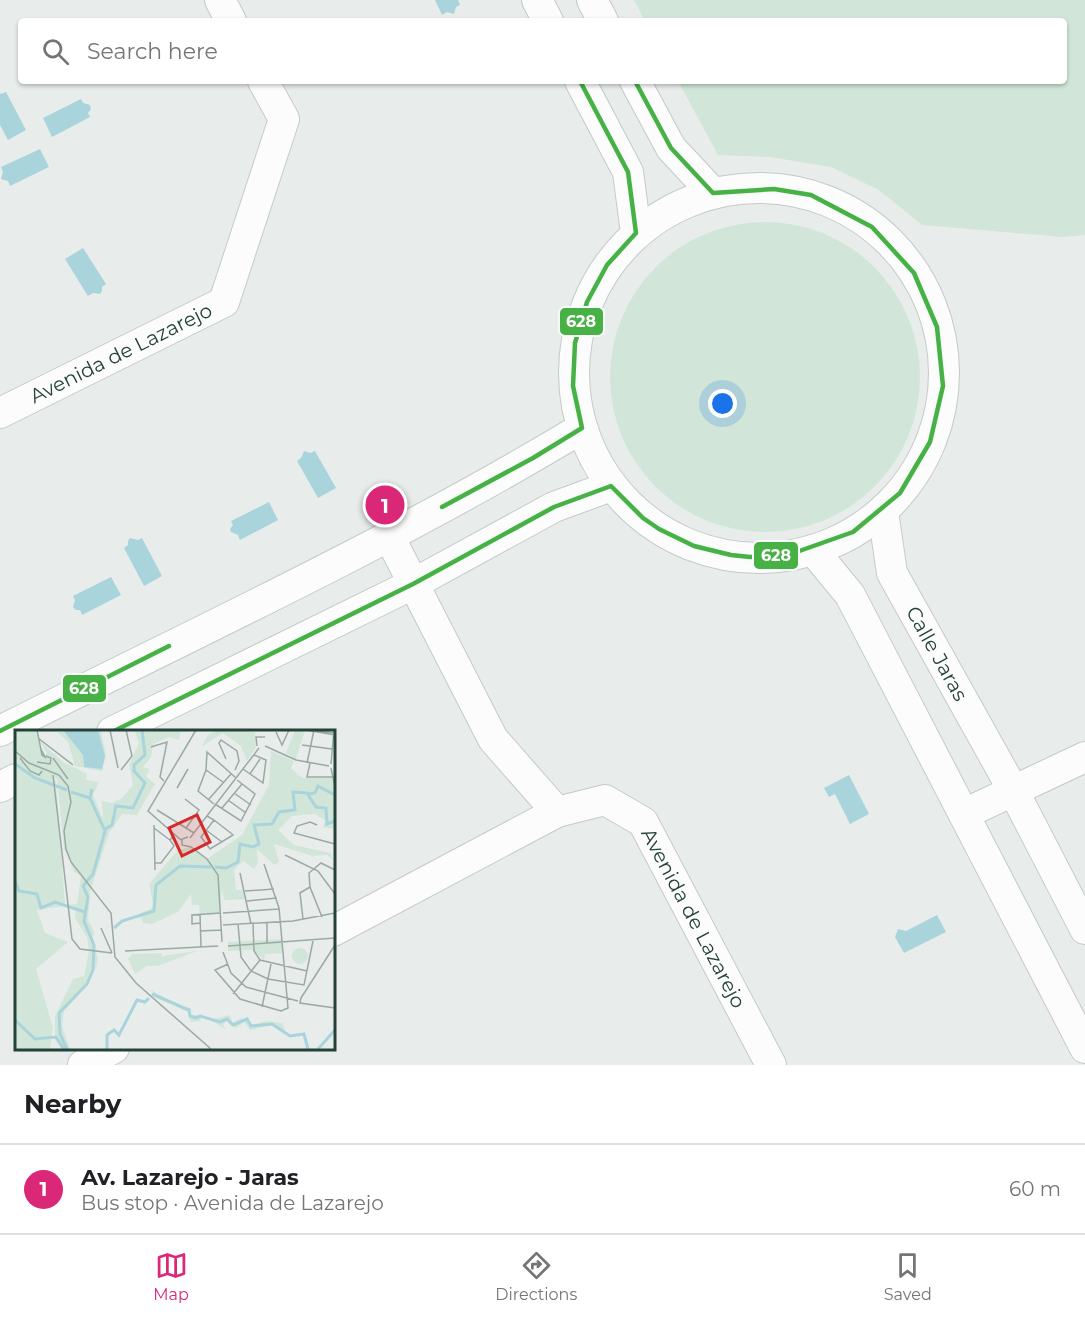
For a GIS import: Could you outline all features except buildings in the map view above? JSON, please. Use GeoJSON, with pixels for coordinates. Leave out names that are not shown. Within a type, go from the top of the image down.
{"type":"FeatureCollection","features":[{"type":"Feature","properties":{"kind":"street"},"geometry":{"type":"LineString","coordinates":[[220,0],[229,18]]}},
{"type":"Feature","properties":{"kind":"street"},"geometry":{"type":"LineString","coordinates":[[537,0],[546,18]]}},
{"type":"Feature","properties":{"kind":"street"},"geometry":{"type":"LineString","coordinates":[[592,0],[601,18]]}},
{"type":"Feature","properties":{"kind":"street","name":"Avenida de Lazarejo"},"geometry":{"type":"LineString","coordinates":[[0,413],[224,302],[284,119],[265,84]]}},
{"type":"Feature","properties":{"kind":"street"},"geometry":{"type":"LineString","coordinates":[[582,84],[628,172],[636,233]]}},
{"type":"Feature","properties":{"kind":"street"},"geometry":{"type":"LineString","coordinates":[[637,84],[671,148],[713,193]]}},
{"type":"Feature","properties":{"kind":"street"},"geometry":{"type":"LineString","coordinates":[[762,188],[810,195],[855,215],[894,246],[922,286],[940,332],[944,382],[936,429],[915,474],[882,512],[850,535],[813,550],[769,558],[724,555],[681,541],[643,518],[611,486],[594,458],[582,428],[573,386],[575,343],[587,302],[607,265],[636,233],[672,209],[713,193],[762,188]]}},
{"type":"Feature","properties":{"kind":"street"},"geometry":{"type":"LineString","coordinates":[[0,731],[389,536],[533,458],[582,428]]}},
{"type":"Feature","properties":{"kind":"street"},"geometry":{"type":"LineString","coordinates":[[116,730],[413,584],[554,507],[611,486]]}},
{"type":"Feature","properties":{"kind":"street","name":"Calle Jaras"},"geometry":{"type":"LineString","coordinates":[[882,512],[892,573],[1013,790],[1085,929]]}},
{"type":"Feature","properties":{"kind":"street"},"geometry":{"type":"LineString","coordinates":[[389,536],[493,739],[557,812]]}},
{"type":"Feature","properties":{"kind":"street"},"geometry":{"type":"LineString","coordinates":[[813,550],[850,595],[1085,1048]]}},
{"type":"Feature","properties":{"kind":"street"},"geometry":{"type":"LineString","coordinates":[[964,814],[1085,757]]}},
{"type":"Feature","properties":{"kind":"street"},"geometry":{"type":"LineString","coordinates":[[0,787],[15,780]]}},
{"type":"Feature","properties":{"kind":"street","name":"Avenida de Lazarejo"},"geometry":{"type":"LineString","coordinates":[[334,930],[557,812],[605,800],[643,822],[771,1065]]}},
{"type":"Feature","properties":{"kind":"street"},"geometry":{"type":"LineString","coordinates":[[83,1065],[110,1050]]}},
{"type":"Feature","properties":{"kind":"green space"},"geometry":{"type":"Polygon","coordinates":[[[634,0],[1085,0],[1085,235],[1063,237],[922,225],[879,190],[831,167],[770,157],[718,155],[680,84],[1067,84],[1067,18],[643,18],[634,0]]]}},
{"type":"Feature","properties":{"kind":"green space"},"geometry":{"type":"Polygon","coordinates":[[[765,222],[795,225],[824,234],[851,248],[875,267],[894,291],[908,318],[917,347],[920,377],[917,407],[908,436],[894,463],[875,487],[851,506],[824,520],[795,529],[765,532],[735,529],[706,520],[679,506],[655,487],[636,463],[622,436],[613,407],[610,377],[613,347],[622,318],[636,291],[655,267],[679,248],[706,234],[735,225],[765,222]]]}},
{"type":"Feature","properties":{"kind":"water"},"geometry":{"type":"Polygon","coordinates":[[[435,0],[458,0],[460,5],[456,7],[454,14],[447,12],[442,15],[435,0]]]}},
{"type":"Feature","properties":{"kind":"water"},"geometry":{"type":"Polygon","coordinates":[[[6,92],[26,130],[8,140],[0,125],[0,94],[6,92]]]}},
{"type":"Feature","properties":{"kind":"water"},"geometry":{"type":"Polygon","coordinates":[[[81,99],[83,103],[90,105],[91,109],[88,113],[90,117],[52,137],[43,118],[81,99]]]}},
{"type":"Feature","properties":{"kind":"water"},"geometry":{"type":"Polygon","coordinates":[[[40,149],[49,167],[10,186],[8,181],[1,179],[3,172],[1,167],[40,149]]]}},
{"type":"Feature","properties":{"kind":"water"},"geometry":{"type":"Polygon","coordinates":[[[83,248],[106,284],[102,287],[100,294],[93,293],[88,296],[65,259],[83,248]]]}},
{"type":"Feature","properties":{"kind":"water"},"geometry":{"type":"Polygon","coordinates":[[[304,451],[310,453],[315,451],[336,488],[318,498],[297,461],[304,451]]]}},
{"type":"Feature","properties":{"kind":"water"},"geometry":{"type":"Polygon","coordinates":[[[269,502],[278,520],[240,540],[238,535],[231,532],[233,525],[231,521],[269,502]]]}},
{"type":"Feature","properties":{"kind":"water"},"geometry":{"type":"Polygon","coordinates":[[[130,538],[138,540],[142,538],[162,576],[144,586],[124,548],[128,545],[130,538]]]}},
{"type":"Feature","properties":{"kind":"water"},"geometry":{"type":"Polygon","coordinates":[[[111,577],[121,595],[82,615],[80,610],[73,607],[75,600],[73,596],[111,577]]]}},
{"type":"Feature","properties":{"kind":"water"},"geometry":{"type":"Polygon","coordinates":[[[849,775],[869,814],[850,824],[835,794],[829,797],[824,788],[849,775]]]}},
{"type":"Feature","properties":{"kind":"water"},"geometry":{"type":"Polygon","coordinates":[[[937,915],[946,932],[904,953],[895,937],[898,929],[906,931],[937,915]]]}},
{"type":"Feature","properties":{"kind":"transit line","name":"628"},"geometry":{"type":"LineString","coordinates":[[442,507],[533,458],[582,428],[573,386],[575,343],[587,302],[607,265],[636,233],[628,172],[582,84]]}},
{"type":"Feature","properties":{"kind":"transit line","name":"628"},"geometry":{"type":"LineString","coordinates":[[116,730],[413,584],[554,507],[611,486],[643,518],[659,529],[694,546],[750,557],[788,555],[853,532],[900,493],[930,442],[943,386],[937,327],[914,273],[872,227],[811,195],[774,189],[713,193],[671,148],[637,84]]}},
{"type":"Feature","properties":{"kind":"transit line","name":"628"},"geometry":{"type":"LineString","coordinates":[[0,731],[169,646]]}},
{"type":"Feature","properties":{"kind":"place","name":"Av. Lazarejo - Jaras"},"geometry":{"type":"Point","coordinates":[385,505]}}]}
